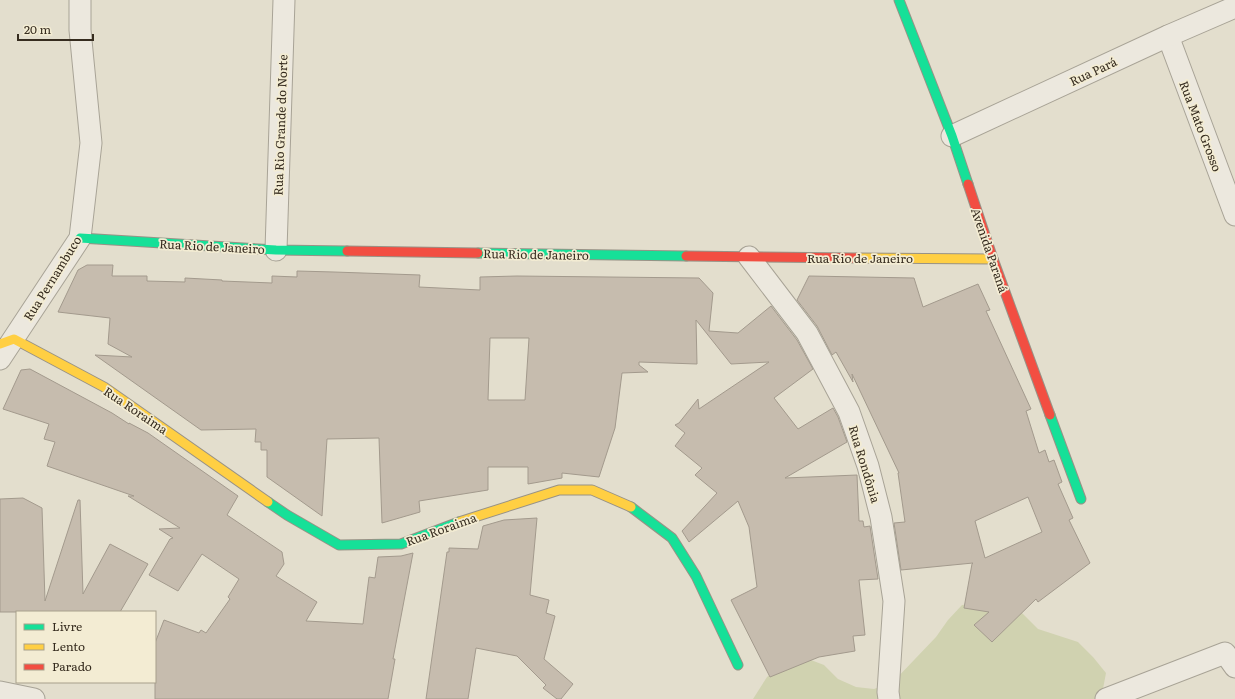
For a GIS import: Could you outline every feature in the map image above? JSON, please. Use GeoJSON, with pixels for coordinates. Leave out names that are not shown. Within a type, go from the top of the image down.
{"type":"FeatureCollection","features":[{"type":"Feature","properties":{"kind":"street","name":"Rua Pernambuco"},"geometry":{"type":"LineString","coordinates":[[0,359],[7,341],[80,238],[91,143],[80,30],[80,0]]}},
{"type":"Feature","properties":{"kind":"street","name":"Rua Rio Grande do Norte"},"geometry":{"type":"LineString","coordinates":[[276,250],[284,0]]}},
{"type":"Feature","properties":{"kind":"street","name":"Avenida Paraná"},"geometry":{"type":"LineString","coordinates":[[899,0],[952,136],[993,259],[1081,500]]}},
{"type":"Feature","properties":{"kind":"street","name":"Rua Pará"},"geometry":{"type":"LineString","coordinates":[[952,136],[1168,36],[1235,7]]}},
{"type":"Feature","properties":{"kind":"street","name":"Rua Mato Grosso"},"geometry":{"type":"LineString","coordinates":[[1168,36],[1235,215]]}},
{"type":"Feature","properties":{"kind":"street","name":"Rua Rio de Janeiro"},"geometry":{"type":"LineString","coordinates":[[80,238],[276,250],[993,259]]}},
{"type":"Feature","properties":{"kind":"street","name":"Rua Rondônia"},"geometry":{"type":"LineString","coordinates":[[749,257],[807,333],[849,412],[868,466],[881,517],[894,600],[888,692],[889,699]]}},
{"type":"Feature","properties":{"kind":"street","name":"Rua Roraima"},"geometry":{"type":"LineString","coordinates":[[7,341],[104,387],[287,515],[339,544],[400,544],[475,516],[560,490],[592,490],[631,507],[672,538],[696,576],[738,665]]}},
{"type":"Feature","properties":{"kind":"street"},"geometry":{"type":"LineString","coordinates":[[1106,699],[1225,652],[1235,667]]}},
{"type":"Feature","properties":{"kind":"street"},"geometry":{"type":"LineString","coordinates":[[0,692],[34,699]]}},
{"type":"Feature","properties":{"kind":"green space"},"geometry":{"type":"Polygon","coordinates":[[[981,603],[1021,612],[1038,629],[1078,642],[1106,673],[1102,694],[1098,699],[753,699],[767,677],[784,664],[803,657],[824,665],[838,679],[856,687],[874,689],[893,682],[936,637],[948,620],[962,605],[981,603]]]}},
{"type":"Feature","properties":{"kind":"building"},"geometry":{"type":"Polygon","coordinates":[[[87,265],[113,265],[112,276],[147,276],[147,281],[185,282],[185,278],[272,283],[272,276],[297,277],[297,271],[420,275],[419,287],[480,290],[480,277],[699,278],[713,293],[709,331],[738,333],[771,306],[797,340],[813,369],[774,398],[798,429],[833,408],[847,442],[785,478],[857,475],[859,521],[863,521],[864,527],[870,526],[878,579],[859,580],[865,635],[853,636],[855,651],[819,657],[770,677],[731,600],[757,587],[749,527],[738,501],[689,542],[682,531],[717,493],[695,475],[702,468],[675,446],[685,433],[675,425],[679,423],[698,399],[699,409],[769,362],[731,364],[696,320],[697,364],[639,362],[639,365],[648,372],[622,373],[615,428],[599,477],[562,473],[562,478],[528,484],[528,467],[488,467],[488,490],[419,501],[420,512],[382,523],[379,438],[327,439],[322,516],[267,477],[267,450],[261,450],[261,442],[255,442],[256,429],[201,430],[95,355],[132,357],[108,344],[110,318],[58,312],[78,270],[87,265]],[[490,338],[488,400],[525,400],[529,338],[490,338]]]}},
{"type":"Feature","properties":{"kind":"building"},"geometry":{"type":"Polygon","coordinates":[[[809,276],[914,278],[923,307],[978,284],[990,310],[986,311],[1031,409],[1026,411],[1039,453],[1045,450],[1049,462],[1054,460],[1062,482],[1058,484],[1073,518],[1069,520],[1090,563],[1038,602],[1036,599],[992,642],[974,625],[989,612],[964,608],[973,563],[901,570],[894,523],[905,522],[899,473],[852,374],[853,382],[836,352],[832,355],[817,326],[797,300],[809,276]],[[1028,497],[975,521],[985,558],[1042,532],[1028,497]]]}},
{"type":"Feature","properties":{"kind":"building"},"geometry":{"type":"Polygon","coordinates":[[[30,369],[148,433],[238,496],[227,515],[282,552],[284,564],[276,576],[317,602],[306,621],[363,624],[369,577],[375,578],[378,557],[401,556],[413,553],[393,659],[395,659],[388,699],[155,699],[156,640],[164,620],[199,633],[201,630],[206,633],[230,599],[228,597],[239,579],[202,554],[178,591],[149,575],[170,539],[173,538],[159,529],[180,528],[128,496],[134,496],[47,466],[55,442],[44,439],[49,424],[3,409],[21,370],[30,369]]]}},
{"type":"Feature","properties":{"kind":"building"},"geometry":{"type":"Polygon","coordinates":[[[23,498],[42,508],[45,601],[78,500],[80,500],[83,594],[110,544],[148,564],[121,611],[0,612],[0,499],[23,498]]]}},
{"type":"Feature","properties":{"kind":"building"},"geometry":{"type":"Polygon","coordinates":[[[537,518],[530,595],[549,600],[546,613],[555,616],[544,659],[573,684],[561,699],[557,699],[543,688],[546,685],[517,656],[476,648],[468,699],[426,699],[447,552],[449,552],[449,548],[478,549],[483,526],[504,520],[537,518]]]}},
{"type":"Feature","properties":{"kind":"traffic: fast"},"geometry":{"type":"LineString","coordinates":[[899,0],[952,136],[968,184]]}},
{"type":"Feature","properties":{"kind":"traffic: fast"},"geometry":{"type":"LineString","coordinates":[[80,238],[276,250],[347,251]]}},
{"type":"Feature","properties":{"kind":"traffic: fast"},"geometry":{"type":"LineString","coordinates":[[478,253],[686,256]]}},
{"type":"Feature","properties":{"kind":"traffic: fast"},"geometry":{"type":"LineString","coordinates":[[1050,415],[1081,499]]}},
{"type":"Feature","properties":{"kind":"traffic: fast"},"geometry":{"type":"LineString","coordinates":[[268,502],[287,515],[339,545],[401,544],[459,522]]}},
{"type":"Feature","properties":{"kind":"traffic: fast"},"geometry":{"type":"LineString","coordinates":[[631,507],[672,538],[696,576],[738,665]]}},
{"type":"Feature","properties":{"kind":"traffic: slow"},"geometry":{"type":"LineString","coordinates":[[857,258],[993,259]]}},
{"type":"Feature","properties":{"kind":"traffic: slow"},"geometry":{"type":"LineString","coordinates":[[0,344],[14,339],[104,387],[268,502]]}},
{"type":"Feature","properties":{"kind":"traffic: slow"},"geometry":{"type":"LineString","coordinates":[[459,522],[559,490],[592,490],[631,507]]}},
{"type":"Feature","properties":{"kind":"traffic: jam"},"geometry":{"type":"LineString","coordinates":[[968,184],[993,259],[1050,415]]}},
{"type":"Feature","properties":{"kind":"traffic: jam"},"geometry":{"type":"LineString","coordinates":[[347,251],[478,253]]}},
{"type":"Feature","properties":{"kind":"traffic: jam"},"geometry":{"type":"LineString","coordinates":[[686,256],[857,258]]}}]}
